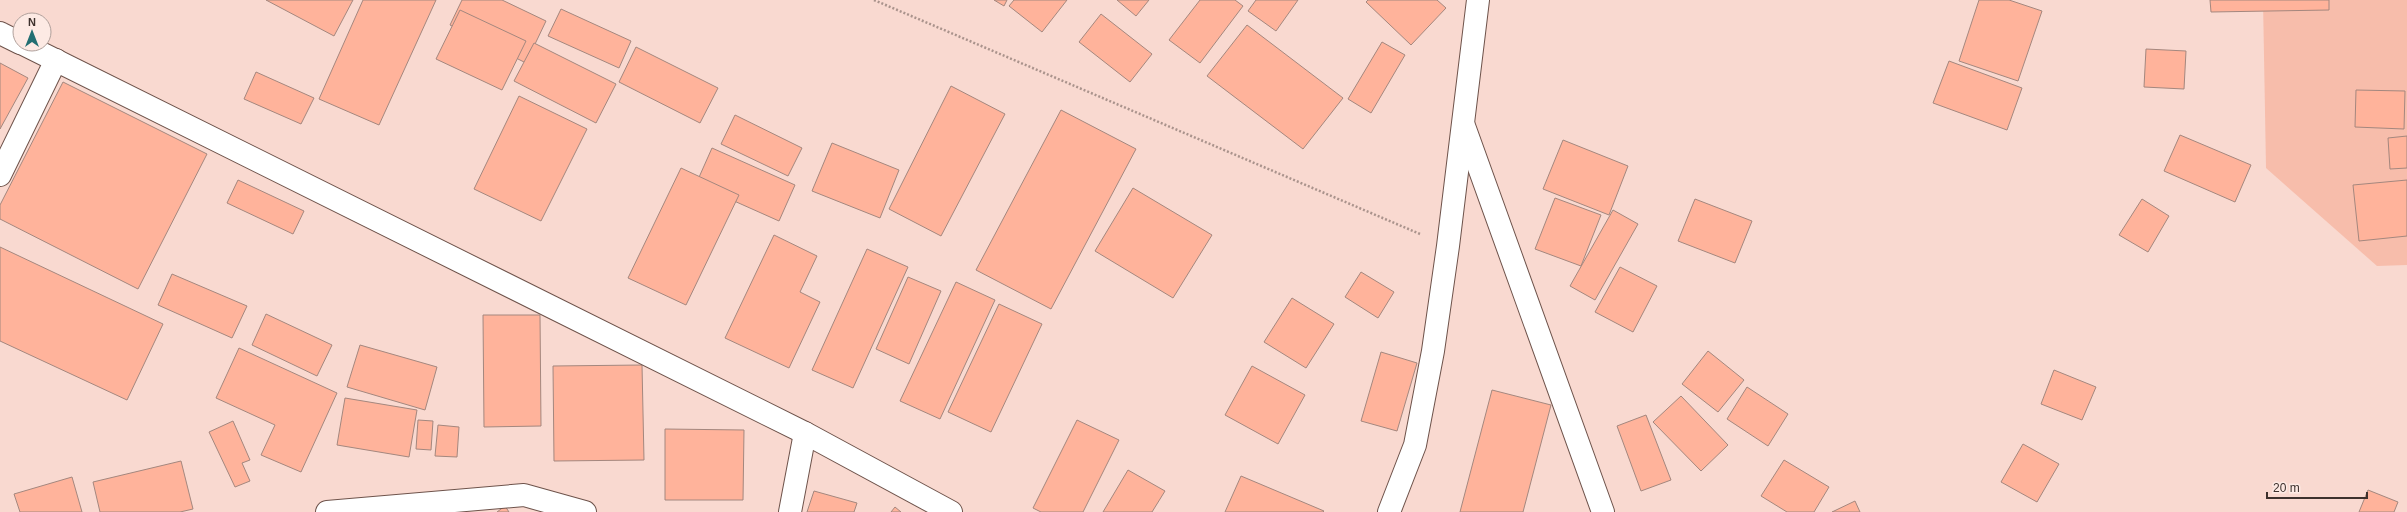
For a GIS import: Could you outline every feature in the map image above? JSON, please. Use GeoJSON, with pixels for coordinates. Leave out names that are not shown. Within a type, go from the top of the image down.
{"type":"FeatureCollection","features":[{"type":"Feature","properties":{"kind":"street"},"geometry":{"type":"LineString","coordinates":[[1389,512],[1415,445],[1434,351],[1478,0]]}},
{"type":"Feature","properties":{"kind":"street"},"geometry":{"type":"LineString","coordinates":[[0,33],[12,38]]}},
{"type":"Feature","properties":{"kind":"street"},"geometry":{"type":"LineString","coordinates":[[40,52],[805,433],[951,512]]}},
{"type":"Feature","properties":{"kind":"street"},"geometry":{"type":"LineString","coordinates":[[0,175],[56,60]]}},
{"type":"Feature","properties":{"kind":"street"},"geometry":{"type":"LineString","coordinates":[[1462,121],[1603,512]]}},
{"type":"Feature","properties":{"kind":"street"},"geometry":{"type":"LineString","coordinates":[[790,512],[805,433]]}},
{"type":"Feature","properties":{"kind":"street"},"geometry":{"type":"LineString","coordinates":[[327,512],[524,495],[585,512]]}},
{"type":"Feature","properties":{"kind":"path"},"geometry":{"type":"LineString","coordinates":[[874,0],[1448,246]]}},
{"type":"Feature","properties":{"kind":"shaded area"},"geometry":{"type":"Polygon","coordinates":[[[2263,0],[2407,0],[2407,265],[2377,266],[2266,168],[2263,0]]]}},
{"type":"Feature","properties":{"kind":"building"},"geometry":{"type":"Polygon","coordinates":[[[266,0],[353,0],[334,36],[266,0]]]}},
{"type":"Feature","properties":{"kind":"building"},"geometry":{"type":"Polygon","coordinates":[[[363,0],[436,0],[379,125],[319,99],[363,0]]]}},
{"type":"Feature","properties":{"kind":"building"},"geometry":{"type":"Polygon","coordinates":[[[462,0],[502,0],[546,21],[526,63],[450,25],[462,0]]]}},
{"type":"Feature","properties":{"kind":"building"},"geometry":{"type":"Polygon","coordinates":[[[994,0],[1007,0],[1004,6],[994,0]]]}},
{"type":"Feature","properties":{"kind":"building"},"geometry":{"type":"Polygon","coordinates":[[[1014,0],[1067,0],[1042,32],[1009,6],[1014,0]]]}},
{"type":"Feature","properties":{"kind":"building"},"geometry":{"type":"Polygon","coordinates":[[[1117,0],[1149,0],[1136,16],[1117,0]]]}},
{"type":"Feature","properties":{"kind":"building"},"geometry":{"type":"Polygon","coordinates":[[[1200,0],[1235,0],[1243,6],[1200,63],[1169,40],[1200,0]]]}},
{"type":"Feature","properties":{"kind":"building"},"geometry":{"type":"Polygon","coordinates":[[[1256,0],[1298,0],[1276,31],[1248,11],[1256,0]]]}},
{"type":"Feature","properties":{"kind":"building"},"geometry":{"type":"Polygon","coordinates":[[[1368,0],[1437,0],[1446,8],[1411,45],[1366,2],[1368,0]]]}},
{"type":"Feature","properties":{"kind":"building"},"geometry":{"type":"Polygon","coordinates":[[[1979,0],[2009,0],[2042,11],[2018,81],[1959,61],[1979,0]]]}},
{"type":"Feature","properties":{"kind":"building"},"geometry":{"type":"Polygon","coordinates":[[[2210,0],[2329,0],[2329,10],[2211,12],[2210,0]]]}},
{"type":"Feature","properties":{"kind":"building"},"geometry":{"type":"Polygon","coordinates":[[[561,9],[631,41],[619,68],[548,36],[561,9]]]}},
{"type":"Feature","properties":{"kind":"building"},"geometry":{"type":"Polygon","coordinates":[[[460,10],[526,41],[502,90],[436,59],[460,10]]]}},
{"type":"Feature","properties":{"kind":"building"},"geometry":{"type":"Polygon","coordinates":[[[1101,14],[1152,54],[1130,82],[1079,42],[1101,14]]]}},
{"type":"Feature","properties":{"kind":"building"},"geometry":{"type":"Polygon","coordinates":[[[1247,25],[1343,98],[1303,149],[1207,76],[1247,25]]]}},
{"type":"Feature","properties":{"kind":"building"},"geometry":{"type":"Polygon","coordinates":[[[1382,42],[1405,55],[1371,113],[1348,99],[1382,42]]]}},
{"type":"Feature","properties":{"kind":"building"},"geometry":{"type":"Polygon","coordinates":[[[534,43],[616,84],[596,123],[514,81],[534,43]]]}},
{"type":"Feature","properties":{"kind":"building"},"geometry":{"type":"Polygon","coordinates":[[[636,47],[718,88],[700,123],[619,82],[636,47]]]}},
{"type":"Feature","properties":{"kind":"building"},"geometry":{"type":"Polygon","coordinates":[[[2146,49],[2186,51],[2184,89],[2144,87],[2146,49]]]}},
{"type":"Feature","properties":{"kind":"building"},"geometry":{"type":"Polygon","coordinates":[[[1949,61],[2022,88],[2007,130],[1933,103],[1949,61]]]}},
{"type":"Feature","properties":{"kind":"building"},"geometry":{"type":"Polygon","coordinates":[[[0,63],[28,78],[0,129],[0,63]]]}},
{"type":"Feature","properties":{"kind":"building"},"geometry":{"type":"Polygon","coordinates":[[[256,72],[314,98],[301,124],[244,99],[256,72]]]}},
{"type":"Feature","properties":{"kind":"building"},"geometry":{"type":"Polygon","coordinates":[[[63,82],[207,154],[138,289],[0,219],[0,205],[63,82]]]}},
{"type":"Feature","properties":{"kind":"building"},"geometry":{"type":"Polygon","coordinates":[[[951,86],[1005,114],[941,236],[889,209],[951,86]]]}},
{"type":"Feature","properties":{"kind":"building"},"geometry":{"type":"Polygon","coordinates":[[[2356,90],[2405,91],[2404,129],[2355,127],[2356,90]]]}},
{"type":"Feature","properties":{"kind":"building"},"geometry":{"type":"Polygon","coordinates":[[[519,96],[587,129],[541,221],[474,189],[519,96]]]}},
{"type":"Feature","properties":{"kind":"building"},"geometry":{"type":"Polygon","coordinates":[[[1061,110],[1136,149],[1051,309],[976,270],[1061,110]]]}},
{"type":"Feature","properties":{"kind":"building"},"geometry":{"type":"Polygon","coordinates":[[[735,115],[802,148],[788,176],[721,144],[735,115]]]}},
{"type":"Feature","properties":{"kind":"building"},"geometry":{"type":"Polygon","coordinates":[[[2180,135],[2251,165],[2235,202],[2164,171],[2180,135]]]}},
{"type":"Feature","properties":{"kind":"building"},"geometry":{"type":"Polygon","coordinates":[[[2407,136],[2407,168],[2390,169],[2388,138],[2407,136]]]}},
{"type":"Feature","properties":{"kind":"building"},"geometry":{"type":"Polygon","coordinates":[[[1563,140],[1628,166],[1609,215],[1543,189],[1563,140]]]}},
{"type":"Feature","properties":{"kind":"building"},"geometry":{"type":"Polygon","coordinates":[[[832,143],[899,170],[880,218],[812,191],[832,143]]]}},
{"type":"Feature","properties":{"kind":"building"},"geometry":{"type":"Polygon","coordinates":[[[712,148],[795,185],[779,221],[696,184],[712,148]]]}},
{"type":"Feature","properties":{"kind":"building"},"geometry":{"type":"Polygon","coordinates":[[[681,168],[739,195],[686,305],[628,278],[681,168]]]}},
{"type":"Feature","properties":{"kind":"building"},"geometry":{"type":"Polygon","coordinates":[[[238,180],[304,211],[293,234],[227,203],[238,180]]]}},
{"type":"Feature","properties":{"kind":"building"},"geometry":{"type":"Polygon","coordinates":[[[2407,180],[2407,236],[2359,241],[2353,185],[2407,180]]]}},
{"type":"Feature","properties":{"kind":"building"},"geometry":{"type":"Polygon","coordinates":[[[1133,188],[1212,235],[1173,298],[1095,251],[1133,188]]]}},
{"type":"Feature","properties":{"kind":"building"},"geometry":{"type":"Polygon","coordinates":[[[1555,198],[1601,215],[1581,266],[1535,249],[1555,198]]]}},
{"type":"Feature","properties":{"kind":"building"},"geometry":{"type":"Polygon","coordinates":[[[1695,199],[1752,221],[1735,263],[1678,241],[1695,199]]]}},
{"type":"Feature","properties":{"kind":"building"},"geometry":{"type":"Polygon","coordinates":[[[2142,199],[2169,216],[2148,252],[2119,235],[2142,199]]]}},
{"type":"Feature","properties":{"kind":"building"},"geometry":{"type":"Polygon","coordinates":[[[1613,210],[1638,224],[1595,300],[1570,286],[1613,210]]]}},
{"type":"Feature","properties":{"kind":"building"},"geometry":{"type":"Polygon","coordinates":[[[774,235],[817,256],[800,292],[820,302],[789,368],[725,338],[774,235]]]}},
{"type":"Feature","properties":{"kind":"building"},"geometry":{"type":"Polygon","coordinates":[[[0,247],[163,324],[127,400],[0,341],[0,247]]]}},
{"type":"Feature","properties":{"kind":"building"},"geometry":{"type":"Polygon","coordinates":[[[867,249],[908,267],[853,388],[812,370],[867,249]]]}},
{"type":"Feature","properties":{"kind":"building"},"geometry":{"type":"Polygon","coordinates":[[[1620,267],[1657,286],[1633,332],[1595,312],[1620,267]]]}},
{"type":"Feature","properties":{"kind":"building"},"geometry":{"type":"Polygon","coordinates":[[[1361,272],[1394,292],[1378,318],[1345,297],[1361,272]]]}},
{"type":"Feature","properties":{"kind":"building"},"geometry":{"type":"Polygon","coordinates":[[[172,274],[247,306],[232,338],[158,305],[172,274]]]}},
{"type":"Feature","properties":{"kind":"building"},"geometry":{"type":"Polygon","coordinates":[[[908,277],[941,291],[909,364],[876,349],[908,277]]]}},
{"type":"Feature","properties":{"kind":"building"},"geometry":{"type":"Polygon","coordinates":[[[956,282],[995,300],[940,419],[900,401],[956,282]]]}},
{"type":"Feature","properties":{"kind":"building"},"geometry":{"type":"Polygon","coordinates":[[[1292,298],[1334,324],[1306,368],[1264,342],[1292,298]]]}},
{"type":"Feature","properties":{"kind":"building"},"geometry":{"type":"Polygon","coordinates":[[[999,304],[1042,324],[991,432],[948,412],[999,304]]]}},
{"type":"Feature","properties":{"kind":"building"},"geometry":{"type":"Polygon","coordinates":[[[266,314],[332,345],[317,376],[252,345],[266,314]]]}},
{"type":"Feature","properties":{"kind":"building"},"geometry":{"type":"Polygon","coordinates":[[[483,315],[540,315],[541,426],[484,427],[483,315]]]}},
{"type":"Feature","properties":{"kind":"building"},"geometry":{"type":"Polygon","coordinates":[[[360,345],[437,367],[425,410],[347,387],[360,345]]]}},
{"type":"Feature","properties":{"kind":"building"},"geometry":{"type":"Polygon","coordinates":[[[239,348],[337,393],[301,472],[261,455],[275,425],[216,398],[239,348]]]}},
{"type":"Feature","properties":{"kind":"building"},"geometry":{"type":"Polygon","coordinates":[[[1708,351],[1744,380],[1718,412],[1682,384],[1708,351]]]}},
{"type":"Feature","properties":{"kind":"building"},"geometry":{"type":"Polygon","coordinates":[[[1381,352],[1417,363],[1397,431],[1361,421],[1381,352]]]}},
{"type":"Feature","properties":{"kind":"building"},"geometry":{"type":"Polygon","coordinates":[[[642,365],[644,460],[554,461],[553,366],[642,365]]]}},
{"type":"Feature","properties":{"kind":"building"},"geometry":{"type":"Polygon","coordinates":[[[1252,366],[1305,395],[1278,444],[1225,415],[1252,366]]]}},
{"type":"Feature","properties":{"kind":"building"},"geometry":{"type":"Polygon","coordinates":[[[2054,370],[2096,387],[2082,420],[2041,404],[2054,370]]]}},
{"type":"Feature","properties":{"kind":"building"},"geometry":{"type":"Polygon","coordinates":[[[1747,387],[1788,414],[1768,446],[1727,419],[1747,387]]]}},
{"type":"Feature","properties":{"kind":"building"},"geometry":{"type":"Polygon","coordinates":[[[1492,390],[1551,405],[1523,512],[1460,512],[1492,390]]]}},
{"type":"Feature","properties":{"kind":"building"},"geometry":{"type":"Polygon","coordinates":[[[1681,396],[1728,445],[1701,471],[1653,422],[1681,396]]]}},
{"type":"Feature","properties":{"kind":"building"},"geometry":{"type":"Polygon","coordinates":[[[345,398],[417,410],[409,457],[337,445],[345,398]]]}},
{"type":"Feature","properties":{"kind":"building"},"geometry":{"type":"Polygon","coordinates":[[[1646,415],[1671,480],[1641,491],[1617,426],[1646,415]]]}},
{"type":"Feature","properties":{"kind":"building"},"geometry":{"type":"Polygon","coordinates":[[[418,420],[433,421],[431,450],[416,449],[418,420]]]}},
{"type":"Feature","properties":{"kind":"building"},"geometry":{"type":"Polygon","coordinates":[[[1077,420],[1119,440],[1083,512],[1041,512],[1033,508],[1077,420]]]}},
{"type":"Feature","properties":{"kind":"building"},"geometry":{"type":"Polygon","coordinates":[[[233,421],[250,460],[242,463],[250,481],[235,487],[209,432],[233,421]]]}},
{"type":"Feature","properties":{"kind":"building"},"geometry":{"type":"Polygon","coordinates":[[[438,425],[459,427],[457,457],[435,456],[438,425]]]}},
{"type":"Feature","properties":{"kind":"building"},"geometry":{"type":"Polygon","coordinates":[[[665,429],[744,430],[743,500],[665,500],[665,429]]]}},
{"type":"Feature","properties":{"kind":"building"},"geometry":{"type":"Polygon","coordinates":[[[2023,444],[2059,464],[2037,502],[2001,482],[2023,444]]]}},
{"type":"Feature","properties":{"kind":"building"},"geometry":{"type":"Polygon","coordinates":[[[1784,460],[1829,487],[1814,512],[1787,512],[1761,496],[1784,460]]]}},
{"type":"Feature","properties":{"kind":"building"},"geometry":{"type":"Polygon","coordinates":[[[181,461],[193,509],[180,512],[100,512],[93,482],[181,461]]]}},
{"type":"Feature","properties":{"kind":"building"},"geometry":{"type":"Polygon","coordinates":[[[1128,470],[1165,491],[1152,512],[1103,512],[1128,470]]]}},
{"type":"Feature","properties":{"kind":"building"},"geometry":{"type":"Polygon","coordinates":[[[1241,476],[1324,511],[1225,512],[1241,476]]]}},
{"type":"Feature","properties":{"kind":"building"},"geometry":{"type":"Polygon","coordinates":[[[72,477],[82,512],[20,512],[14,494],[72,477]]]}},
{"type":"Feature","properties":{"kind":"building"},"geometry":{"type":"Polygon","coordinates":[[[2368,490],[2398,502],[2394,512],[2359,512],[2368,490]]]}},
{"type":"Feature","properties":{"kind":"building"},"geometry":{"type":"Polygon","coordinates":[[[814,491],[857,503],[854,512],[807,512],[814,491]]]}},
{"type":"Feature","properties":{"kind":"building"},"geometry":{"type":"Polygon","coordinates":[[[1855,501],[1860,512],[1832,512],[1855,501]]]}},
{"type":"Feature","properties":{"kind":"building"},"geometry":{"type":"Polygon","coordinates":[[[505,506],[509,512],[497,512],[505,506]]]}},
{"type":"Feature","properties":{"kind":"building"},"geometry":{"type":"Polygon","coordinates":[[[895,507],[901,512],[891,512],[895,507]]]}}]}
